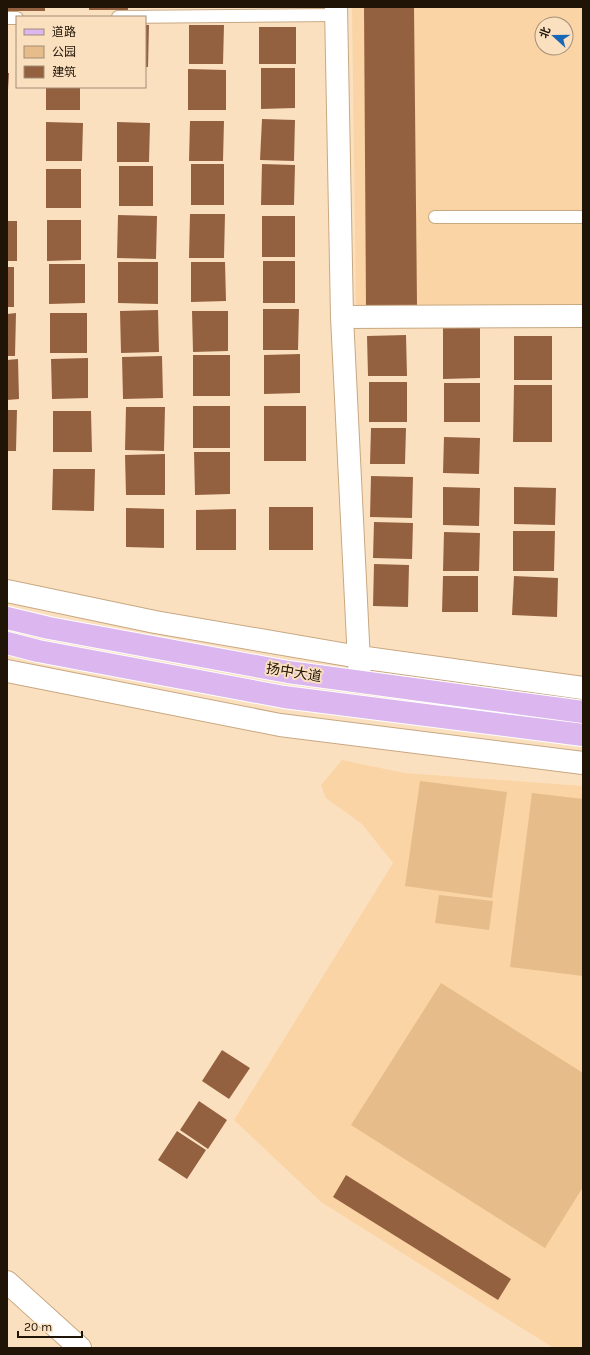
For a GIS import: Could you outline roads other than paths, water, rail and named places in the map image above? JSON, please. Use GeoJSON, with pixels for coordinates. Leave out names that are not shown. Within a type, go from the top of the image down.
{"type":"FeatureCollection","features":[{"type":"Feature","properties":{"kind":"main road","name":"扬中大道"},"geometry":{"type":"LineString","coordinates":[[7,618],[57,629],[281,671],[583,712]]}},
{"type":"Feature","properties":{"kind":"main road","name":"扬中大道"},"geometry":{"type":"LineString","coordinates":[[7,643],[45,652],[284,697],[583,735]]}},
{"type":"Feature","properties":{"kind":"street"},"geometry":{"type":"LineString","coordinates":[[336,11],[342,317],[360,682]]}},
{"type":"Feature","properties":{"kind":"street"},"geometry":{"type":"LineString","coordinates":[[342,317],[583,316]]}},
{"type":"Feature","properties":{"kind":"street"},"geometry":{"type":"LineString","coordinates":[[7,591],[155,622],[359,656],[583,688]]}},
{"type":"Feature","properties":{"kind":"street"},"geometry":{"type":"LineString","coordinates":[[7,671],[280,725],[583,763]]}},
{"type":"Feature","properties":{"kind":"street"},"geometry":{"type":"LineString","coordinates":[[7,1282],[80,1348]]}},
{"type":"Feature","properties":{"kind":"lane"},"geometry":{"type":"LineString","coordinates":[[146,16],[336,11]]}},
{"type":"Feature","properties":{"kind":"lane"},"geometry":{"type":"LineString","coordinates":[[436,217],[583,217]]}}]}
